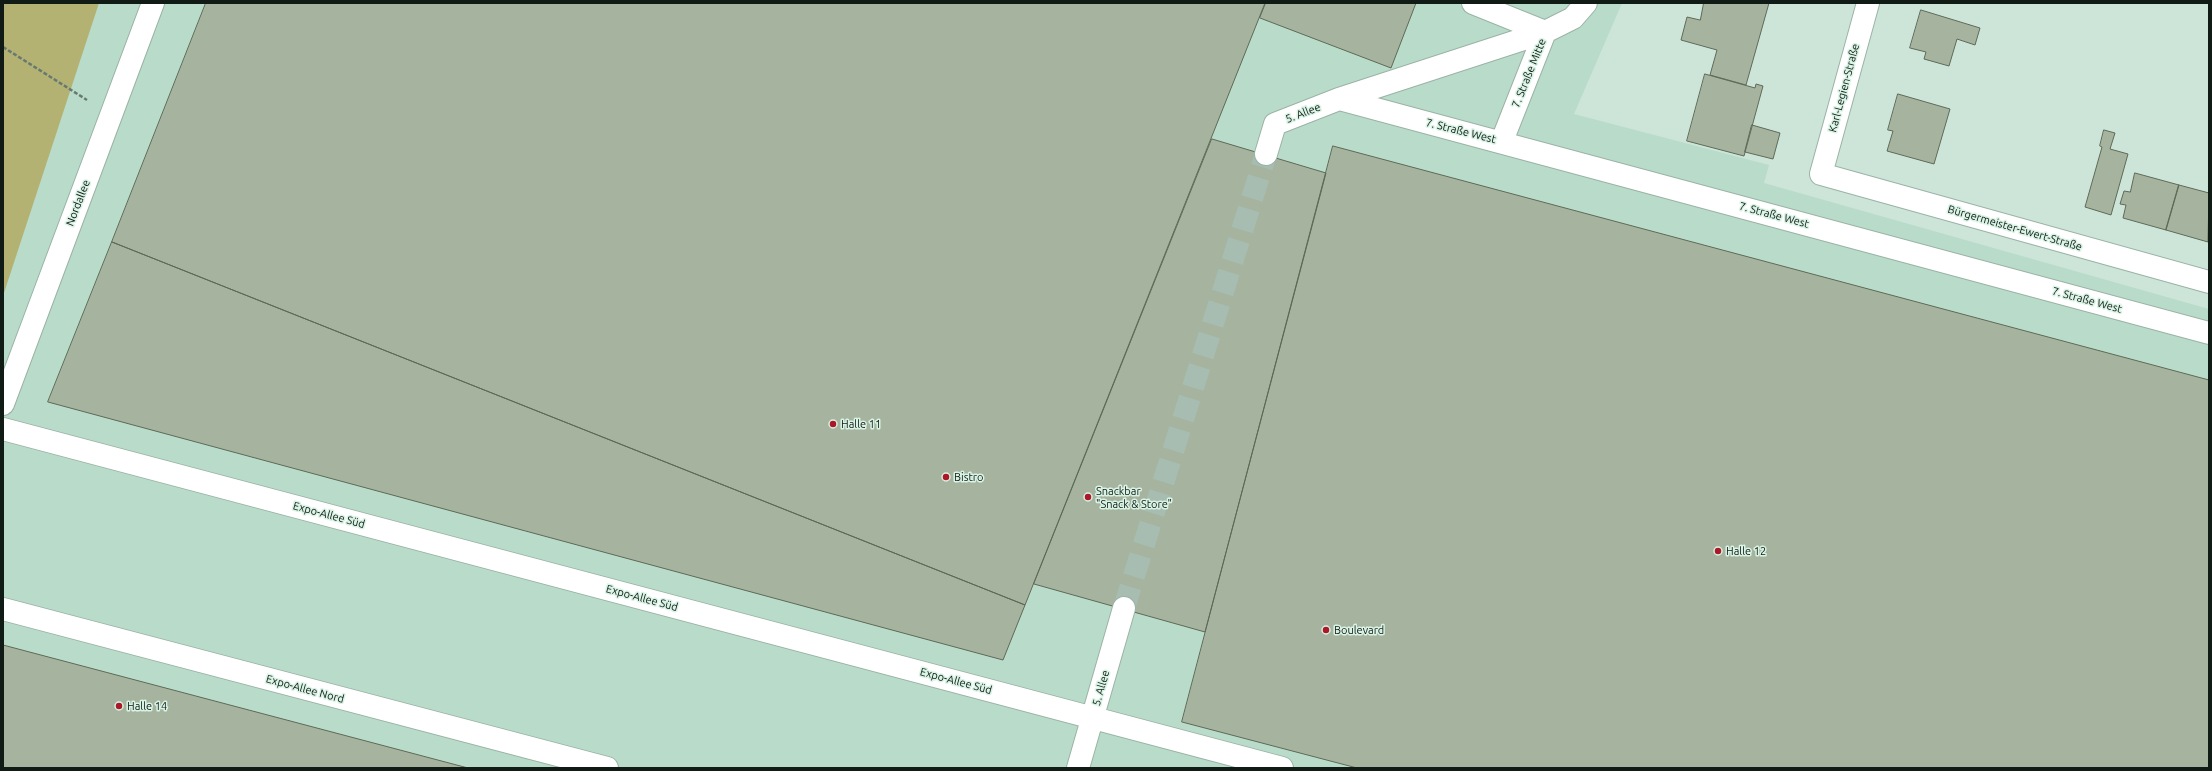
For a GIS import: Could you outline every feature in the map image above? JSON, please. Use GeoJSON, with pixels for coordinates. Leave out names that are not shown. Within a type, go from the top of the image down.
{"type":"FeatureCollection","features":[{"type":"Feature","properties":{"kind":"street","name":"Nordallee"},"geometry":{"type":"LineString","coordinates":[[3,404],[153,3]]}},
{"type":"Feature","properties":{"kind":"street","name":"7. Straße Mitte"},"geometry":{"type":"LineString","coordinates":[[1473,3],[1545,32],[1502,142]]}},
{"type":"Feature","properties":{"kind":"street"},"geometry":{"type":"LineString","coordinates":[[1339,99],[1545,32],[1573,18],[1586,3]]}},
{"type":"Feature","properties":{"kind":"street","name":"Karl-Legien-Straße"},"geometry":{"type":"LineString","coordinates":[[1821,174],[1868,3]]}},
{"type":"Feature","properties":{"kind":"street","name":"7. Straße West"},"geometry":{"type":"LineString","coordinates":[[1339,99],[2209,333]]}},
{"type":"Feature","properties":{"kind":"street","name":"5. Allee"},"geometry":{"type":"LineString","coordinates":[[1266,154],[1275,124],[1339,99]]}},
{"type":"Feature","properties":{"kind":"street","name":"Bürgermeister-Ewert-Straße"},"geometry":{"type":"LineString","coordinates":[[1821,174],[2209,282]]}},
{"type":"Feature","properties":{"kind":"street","name":"Expo-Allee Süd"},"geometry":{"type":"LineString","coordinates":[[3,429],[1282,768]]}},
{"type":"Feature","properties":{"kind":"street","name":"5. Allee"},"geometry":{"type":"LineString","coordinates":[[1078,768],[1124,608]]}},
{"type":"Feature","properties":{"kind":"street","name":"Expo-Allee Nord"},"geometry":{"type":"LineString","coordinates":[[3,609],[607,768]]}},
{"type":"Feature","properties":{"kind":"path"},"geometry":{"type":"LineString","coordinates":[[3,47],[111,115]]}},
{"type":"Feature","properties":{"kind":"shaded area"},"geometry":{"type":"Polygon","coordinates":[[[3,3],[1622,3],[1574,114],[1769,165],[1764,183],[2209,309],[2209,768],[3,768],[3,3]]]}},
{"type":"Feature","properties":{"kind":"shaded area"},"geometry":{"type":"Polygon","coordinates":[[[3,3],[99,3],[3,296],[3,3]]]}},
{"type":"Feature","properties":{"kind":"building","name":"Halle 11"},"geometry":{"type":"Polygon","coordinates":[[[206,3],[1265,3],[1025,605],[112,242],[206,3]]]}},
{"type":"Feature","properties":{"kind":"building"},"geometry":{"type":"Polygon","coordinates":[[[1266,3],[1416,3],[1391,68],[1260,18],[1266,3]]]}},
{"type":"Feature","properties":{"kind":"building"},"geometry":{"type":"Polygon","coordinates":[[[1704,3],[1769,3],[1746,85],[1710,75],[1717,50],[1681,40],[1687,17],[1700,20],[1704,3]]]}},
{"type":"Feature","properties":{"kind":"building"},"geometry":{"type":"Polygon","coordinates":[[[1921,10],[1980,28],[1975,45],[1957,39],[1949,66],[1924,59],[1926,52],[1910,48],[1921,10]]]}},
{"type":"Feature","properties":{"kind":"building"},"geometry":{"type":"Polygon","coordinates":[[[1705,74],[1755,88],[1756,84],[1763,86],[1744,156],[1687,141],[1705,74]]]}},
{"type":"Feature","properties":{"kind":"building"},"geometry":{"type":"Polygon","coordinates":[[[1898,94],[1950,109],[1934,164],[1887,151],[1893,131],[1888,130],[1898,94]]]}},
{"type":"Feature","properties":{"kind":"building"},"geometry":{"type":"Polygon","coordinates":[[[1752,125],[1780,133],[1773,159],[1745,152],[1752,125]]]}},
{"type":"Feature","properties":{"kind":"building"},"geometry":{"type":"Polygon","coordinates":[[[2104,130],[2115,133],[2110,149],[2128,154],[2111,215],[2085,207],[2102,147],[2100,146],[2104,130]]]}},
{"type":"Feature","properties":{"kind":"building"},"geometry":{"type":"Polygon","coordinates":[[[1212,139],[1326,173],[1205,632],[1034,584],[1212,139]]]}},
{"type":"Feature","properties":{"kind":"building","name":"Halle 12"},"geometry":{"type":"Polygon","coordinates":[[[1333,146],[2209,380],[2209,768],[1357,768],[1182,722],[1333,146]]]}},
{"type":"Feature","properties":{"kind":"building"},"geometry":{"type":"Polygon","coordinates":[[[2135,173],[2179,185],[2166,230],[2123,218],[2126,205],[2120,204],[2124,191],[2130,192],[2135,173]]]}},
{"type":"Feature","properties":{"kind":"building"},"geometry":{"type":"Polygon","coordinates":[[[2179,185],[2209,193],[2208,242],[2166,230],[2179,185]]]}},
{"type":"Feature","properties":{"kind":"building"},"geometry":{"type":"Polygon","coordinates":[[[112,242],[1025,605],[1003,660],[48,402],[112,242]]]}},
{"type":"Feature","properties":{"kind":"building","name":"Halle 14"},"geometry":{"type":"Polygon","coordinates":[[[3,645],[468,768],[3,768],[3,645]]]}},
{"type":"Feature","properties":{"kind":"tunnel"},"geometry":{"type":"LineString","coordinates":[[1124,608],[1266,154]]}},
{"type":"Feature","properties":{"kind":"place","name":"Halle 11"},"geometry":{"type":"Point","coordinates":[833,424]}},
{"type":"Feature","properties":{"kind":"place","name":"Bistro"},"geometry":{"type":"Point","coordinates":[946,477]}},
{"type":"Feature","properties":{"kind":"place","name":"Snackbar \"Snack & Store\""},"geometry":{"type":"Point","coordinates":[1088,497]}},
{"type":"Feature","properties":{"kind":"place","name":"Halle 12"},"geometry":{"type":"Point","coordinates":[1718,551]}},
{"type":"Feature","properties":{"kind":"place","name":"Boulevard"},"geometry":{"type":"Point","coordinates":[1326,630]}},
{"type":"Feature","properties":{"kind":"place","name":"Halle 14"},"geometry":{"type":"Point","coordinates":[119,706]}}]}
